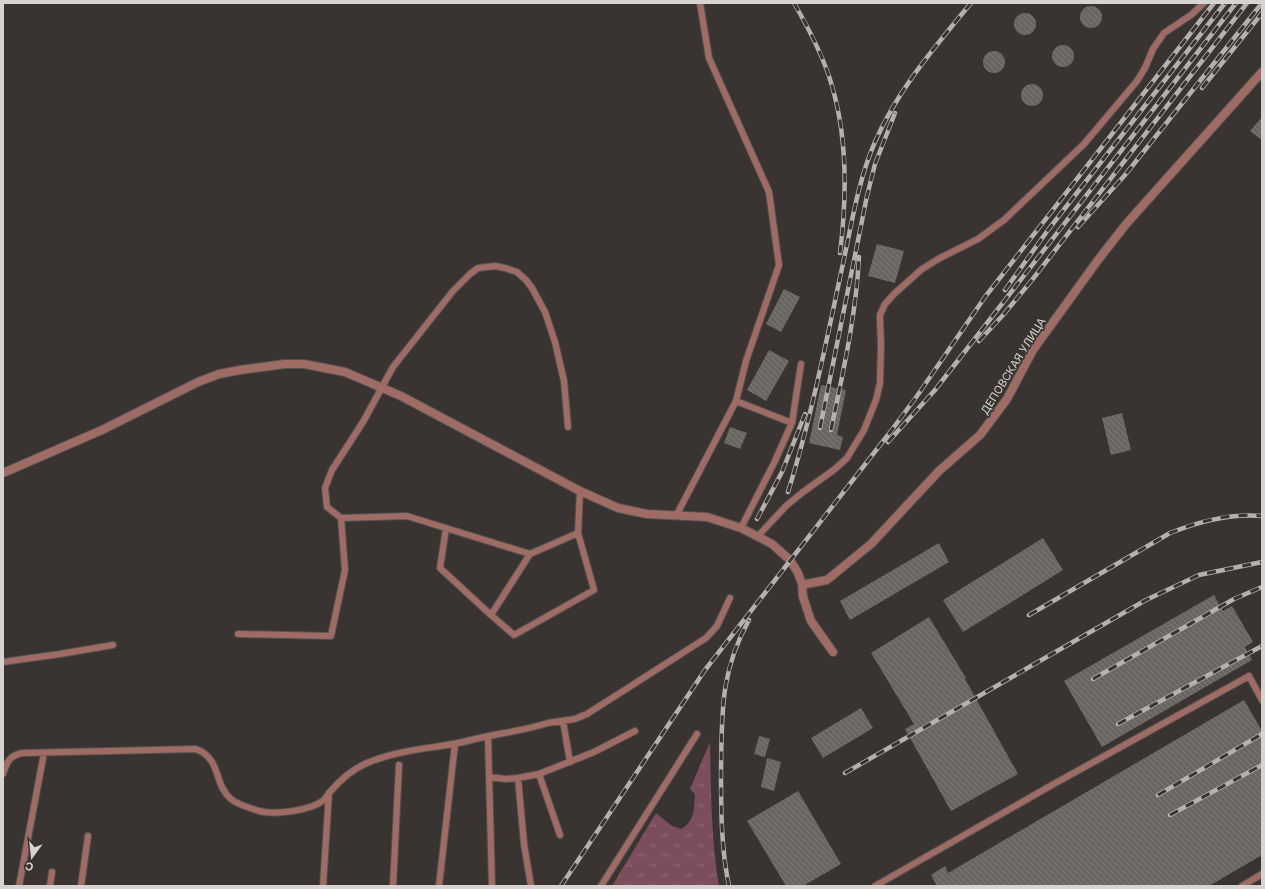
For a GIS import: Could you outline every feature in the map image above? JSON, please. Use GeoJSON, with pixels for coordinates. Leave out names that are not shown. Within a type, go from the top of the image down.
{"type":"FeatureCollection","features":[{"type":"Feature","properties":{"kind":"street","name":"ДЕПОВСКАЯ УЛИЦА"},"geometry":{"type":"LineString","coordinates":[[802,584],[827,580],[871,544],[939,471],[980,435],[1007,399],[1033,350],[1098,260],[1127,223],[1262,72]]}},
{"type":"Feature","properties":{"kind":"street"},"geometry":{"type":"LineString","coordinates":[[3,473],[102,430],[198,382],[219,374],[285,364],[304,364],[345,372],[382,387],[580,491],[618,508],[647,514],[707,517],[741,528],[772,544],[790,560],[798,573],[802,584],[803,597],[811,621],[833,652]]}},
{"type":"Feature","properties":{"kind":"lane"},"geometry":{"type":"LineString","coordinates":[[676,516],[736,400],[746,361],[779,265],[769,192],[709,58],[700,3]]}},
{"type":"Feature","properties":{"kind":"lane"},"geometry":{"type":"LineString","coordinates":[[758,536],[786,506],[836,469],[847,458],[864,430],[876,400],[880,383],[882,344],[880,315],[885,304],[922,269],[978,239],[995,227],[1076,153],[1137,81],[1145,68],[1153,49],[1164,33],[1191,16],[1204,3]]}},
{"type":"Feature","properties":{"kind":"lane"},"geometry":{"type":"LineString","coordinates":[[530,554],[408,516],[341,518],[327,507],[326,488],[332,470],[363,422],[386,379],[400,358],[462,281],[478,268],[495,266],[517,272],[532,288],[542,306],[551,329],[562,369],[568,427]]}},
{"type":"Feature","properties":{"kind":"lane"},"geometry":{"type":"LineString","coordinates":[[741,528],[774,463],[792,423],[801,364]]}},
{"type":"Feature","properties":{"kind":"lane"},"geometry":{"type":"LineString","coordinates":[[736,400],[792,423]]}},
{"type":"Feature","properties":{"kind":"lane"},"geometry":{"type":"LineString","coordinates":[[446,528],[440,568],[514,636],[594,590],[578,533],[580,491]]}},
{"type":"Feature","properties":{"kind":"lane"},"geometry":{"type":"LineString","coordinates":[[238,634],[331,636],[345,570],[341,518]]}},
{"type":"Feature","properties":{"kind":"lane"},"geometry":{"type":"LineString","coordinates":[[491,615],[530,554],[578,533]]}},
{"type":"Feature","properties":{"kind":"lane"},"geometry":{"type":"LineString","coordinates":[[3,774],[9,759],[14,755],[22,753],[196,749],[204,752],[210,758],[214,764],[222,789],[231,800],[261,811],[293,811],[310,807],[324,800],[329,793],[352,772],[366,764],[399,753],[454,744],[563,722],[575,719],[599,708],[706,638],[717,626],[730,598]]}},
{"type":"Feature","properties":{"kind":"lane"},"geometry":{"type":"LineString","coordinates":[[3,662],[113,645]]}},
{"type":"Feature","properties":{"kind":"lane"},"geometry":{"type":"LineString","coordinates":[[875,886],[1052,784],[1249,676],[1262,700]]}},
{"type":"Feature","properties":{"kind":"lane"},"geometry":{"type":"LineString","coordinates":[[563,722],[570,762]]}},
{"type":"Feature","properties":{"kind":"lane"},"geometry":{"type":"LineString","coordinates":[[488,777],[518,778],[539,774],[594,752],[635,730]]}},
{"type":"Feature","properties":{"kind":"lane"},"geometry":{"type":"LineString","coordinates":[[601,886],[697,734]]}},
{"type":"Feature","properties":{"kind":"lane"},"geometry":{"type":"LineString","coordinates":[[488,736],[492,886]]}},
{"type":"Feature","properties":{"kind":"lane"},"geometry":{"type":"LineString","coordinates":[[439,886],[454,744]]}},
{"type":"Feature","properties":{"kind":"lane"},"geometry":{"type":"LineString","coordinates":[[19,886],[44,753]]}},
{"type":"Feature","properties":{"kind":"lane"},"geometry":{"type":"LineString","coordinates":[[393,886],[399,765]]}},
{"type":"Feature","properties":{"kind":"lane"},"geometry":{"type":"LineString","coordinates":[[539,774],[560,836]]}},
{"type":"Feature","properties":{"kind":"lane"},"geometry":{"type":"LineString","coordinates":[[518,778],[524,844],[531,886]]}},
{"type":"Feature","properties":{"kind":"lane"},"geometry":{"type":"LineString","coordinates":[[322,886],[329,793]]}},
{"type":"Feature","properties":{"kind":"lane"},"geometry":{"type":"LineString","coordinates":[[81,886],[88,836]]}},
{"type":"Feature","properties":{"kind":"lane"},"geometry":{"type":"LineString","coordinates":[[50,886],[52,872]]}},
{"type":"Feature","properties":{"kind":"lane"},"geometry":{"type":"LineString","coordinates":[[1242,886],[1262,874]]}},
{"type":"Feature","properties":{"kind":"lane"},"geometry":{"type":"LineString","coordinates":[[885,880],[888,886]]}},
{"type":"Feature","properties":{"kind":"green space"},"geometry":{"type":"Polygon","coordinates":[[[710,742],[713,832],[719,886],[612,886],[656,813],[672,826],[681,829],[689,823],[693,814],[695,794],[690,789],[710,742]]]}},
{"type":"Feature","properties":{"kind":"building"},"geometry":{"type":"Polygon","coordinates":[[[1091,6],[1099,9],[1102,17],[1099,25],[1091,28],[1083,25],[1080,17],[1083,9],[1091,6]]]}},
{"type":"Feature","properties":{"kind":"building"},"geometry":{"type":"Polygon","coordinates":[[[1025,13],[1033,16],[1036,24],[1033,32],[1025,35],[1017,32],[1014,24],[1017,16],[1025,13]]]}},
{"type":"Feature","properties":{"kind":"building"},"geometry":{"type":"Polygon","coordinates":[[[1063,45],[1071,48],[1074,56],[1071,64],[1063,67],[1055,64],[1052,56],[1055,48],[1063,45]]]}},
{"type":"Feature","properties":{"kind":"building"},"geometry":{"type":"Polygon","coordinates":[[[994,51],[1002,54],[1005,62],[1002,70],[994,73],[986,70],[983,62],[986,54],[994,51]]]}},
{"type":"Feature","properties":{"kind":"building"},"geometry":{"type":"Polygon","coordinates":[[[1032,84],[1040,87],[1043,95],[1040,103],[1032,106],[1024,103],[1021,95],[1024,87],[1032,84]]]}},
{"type":"Feature","properties":{"kind":"building"},"geometry":{"type":"Polygon","coordinates":[[[1262,117],[1262,140],[1250,131],[1262,117]]]}},
{"type":"Feature","properties":{"kind":"building"},"geometry":{"type":"Polygon","coordinates":[[[877,244],[904,251],[895,283],[868,276],[877,244]]]}},
{"type":"Feature","properties":{"kind":"building"},"geometry":{"type":"Polygon","coordinates":[[[784,289],[800,297],[781,332],[766,324],[784,289]]]}},
{"type":"Feature","properties":{"kind":"building"},"geometry":{"type":"Polygon","coordinates":[[[769,350],[789,361],[766,401],[747,390],[769,350]]]}},
{"type":"Feature","properties":{"kind":"building"},"geometry":{"type":"Polygon","coordinates":[[[821,385],[846,390],[837,435],[843,437],[840,450],[809,443],[821,385]]]}},
{"type":"Feature","properties":{"kind":"building"},"geometry":{"type":"Polygon","coordinates":[[[1122,413],[1131,450],[1111,455],[1102,418],[1122,413]]]}},
{"type":"Feature","properties":{"kind":"building"},"geometry":{"type":"Polygon","coordinates":[[[730,427],[747,433],[740,449],[724,443],[730,427]]]}},
{"type":"Feature","properties":{"kind":"building"},"geometry":{"type":"Polygon","coordinates":[[[1043,538],[1063,570],[963,632],[943,600],[1043,538]]]}},
{"type":"Feature","properties":{"kind":"building"},"geometry":{"type":"Polygon","coordinates":[[[939,543],[949,562],[850,620],[840,601],[939,543]]]}},
{"type":"Feature","properties":{"kind":"building"},"geometry":{"type":"Polygon","coordinates":[[[1214,595],[1223,611],[1232,606],[1253,642],[1245,647],[1252,660],[1102,747],[1064,681],[1214,595]]]}},
{"type":"Feature","properties":{"kind":"building"},"geometry":{"type":"Polygon","coordinates":[[[929,617],[966,678],[965,679],[1018,774],[951,811],[905,729],[914,724],[871,653],[929,617]]]}},
{"type":"Feature","properties":{"kind":"building"},"geometry":{"type":"Polygon","coordinates":[[[1244,700],[1262,731],[1262,855],[1209,886],[937,886],[931,875],[945,866],[948,873],[1244,700]]]}},
{"type":"Feature","properties":{"kind":"building"},"geometry":{"type":"Polygon","coordinates":[[[861,708],[873,728],[823,758],[811,738],[861,708]]]}},
{"type":"Feature","properties":{"kind":"building"},"geometry":{"type":"Polygon","coordinates":[[[759,736],[770,739],[765,757],[754,754],[759,736]]]}},
{"type":"Feature","properties":{"kind":"building"},"geometry":{"type":"Polygon","coordinates":[[[767,758],[781,762],[774,791],[761,787],[767,758]]]}},
{"type":"Feature","properties":{"kind":"building"},"geometry":{"type":"Polygon","coordinates":[[[798,791],[841,864],[803,886],[786,886],[747,821],[798,791]]]}},
{"type":"Feature","properties":{"kind":"railway"},"geometry":{"type":"LineString","coordinates":[[794,3],[811,33],[829,75],[841,127],[845,169],[845,190],[840,253]]}},
{"type":"Feature","properties":{"kind":"railway"},"geometry":{"type":"LineString","coordinates":[[788,492],[812,405],[856,200],[869,156],[884,123],[906,86],[931,52],[971,3]]}},
{"type":"Feature","properties":{"kind":"railway"},"geometry":{"type":"LineString","coordinates":[[561,886],[705,670],[891,431],[985,297],[1214,3]]}},
{"type":"Feature","properties":{"kind":"railway"},"geometry":{"type":"LineString","coordinates":[[1005,290],[1048,230],[1225,3]]}},
{"type":"Feature","properties":{"kind":"railway"},"geometry":{"type":"LineString","coordinates":[[888,442],[935,390],[1236,3]]}},
{"type":"Feature","properties":{"kind":"railway"},"geometry":{"type":"LineString","coordinates":[[979,341],[1032,280],[1247,3]]}},
{"type":"Feature","properties":{"kind":"railway"},"geometry":{"type":"LineString","coordinates":[[1078,227],[1125,175],[1262,3]]}},
{"type":"Feature","properties":{"kind":"railway"},"geometry":{"type":"LineString","coordinates":[[1202,88],[1262,13]]}},
{"type":"Feature","properties":{"kind":"railway"},"geometry":{"type":"LineString","coordinates":[[820,428],[867,196],[875,164],[895,113]]}},
{"type":"Feature","properties":{"kind":"railway"},"geometry":{"type":"LineString","coordinates":[[831,430],[852,322],[859,257]]}},
{"type":"Feature","properties":{"kind":"railway"},"geometry":{"type":"LineString","coordinates":[[757,519],[782,472],[805,414]]}},
{"type":"Feature","properties":{"kind":"railway"},"geometry":{"type":"LineString","coordinates":[[1029,615],[1170,533],[1215,519],[1250,515],[1262,516]]}},
{"type":"Feature","properties":{"kind":"railway"},"geometry":{"type":"LineString","coordinates":[[845,773],[1146,600],[1199,575],[1262,562]]}},
{"type":"Feature","properties":{"kind":"railway"},"geometry":{"type":"LineString","coordinates":[[1093,679],[1234,599],[1262,587]]}},
{"type":"Feature","properties":{"kind":"railway"},"geometry":{"type":"LineString","coordinates":[[729,886],[724,857],[721,814],[724,693],[733,657],[749,620]]}},
{"type":"Feature","properties":{"kind":"railway"},"geometry":{"type":"LineString","coordinates":[[1118,724],[1262,646]]}},
{"type":"Feature","properties":{"kind":"railway"},"geometry":{"type":"LineString","coordinates":[[1158,795],[1262,734]]}},
{"type":"Feature","properties":{"kind":"railway"},"geometry":{"type":"LineString","coordinates":[[1170,815],[1262,765]]}}]}
